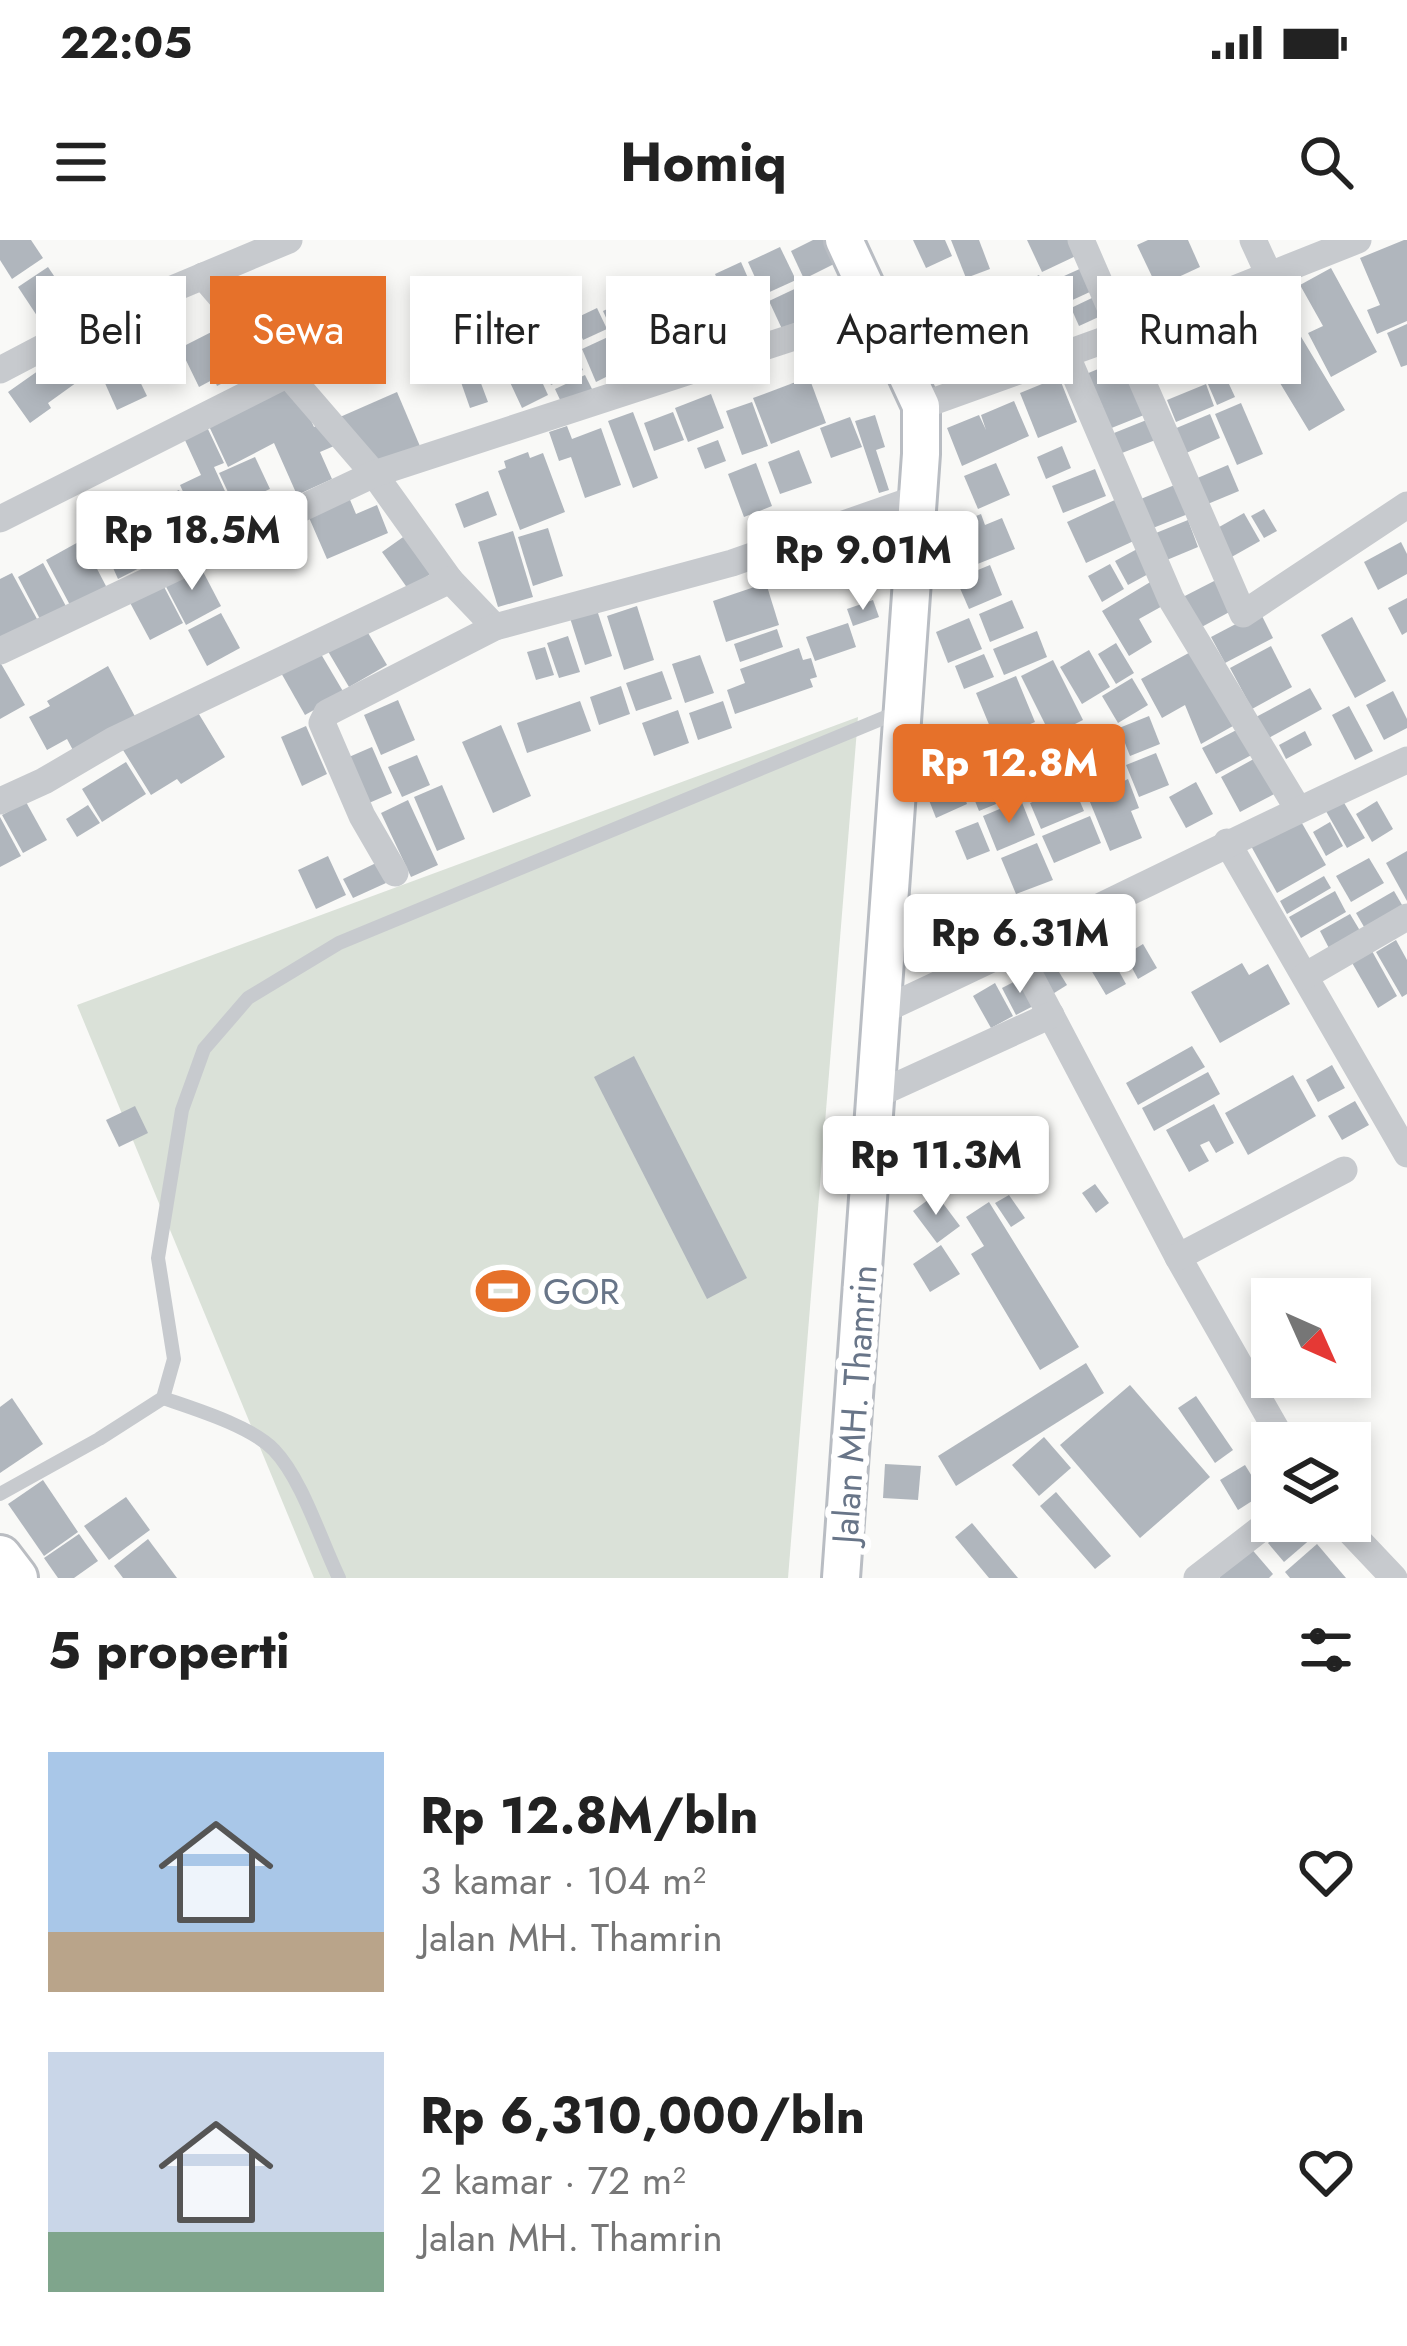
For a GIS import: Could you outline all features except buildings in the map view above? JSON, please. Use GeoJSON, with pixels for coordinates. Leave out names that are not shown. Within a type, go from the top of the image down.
{"type":"FeatureCollection","features":[{"type":"Feature","properties":{"kind":"main road","name":"Jalan MH. Thamrin"},"geometry":{"type":"LineString","coordinates":[[844,240],[859,276]]}},
{"type":"Feature","properties":{"kind":"main road","name":"Jalan MH. Thamrin"},"geometry":{"type":"LineString","coordinates":[[841,1578],[918,498],[921,406],[910,384]]}},
{"type":"Feature","properties":{"kind":"main road"},"geometry":{"type":"LineString","coordinates":[[0,1557],[16,1578]]}},
{"type":"Feature","properties":{"kind":"street"},"geometry":{"type":"LineString","coordinates":[[0,370],[82,327],[289,240]]}},
{"type":"Feature","properties":{"kind":"street"},"geometry":{"type":"LineString","coordinates":[[1082,240],[1097,276]]}},
{"type":"Feature","properties":{"kind":"street"},"geometry":{"type":"LineString","coordinates":[[1253,240],[1270,276]]}},
{"type":"Feature","properties":{"kind":"street"},"geometry":{"type":"LineString","coordinates":[[1272,276],[1358,240]]}},
{"type":"Feature","properties":{"kind":"street"},"geometry":{"type":"LineString","coordinates":[[202,276],[210,285]]}},
{"type":"Feature","properties":{"kind":"street"},"geometry":{"type":"LineString","coordinates":[[0,651],[374,474],[794,337]]}},
{"type":"Feature","properties":{"kind":"street"},"geometry":{"type":"LineString","coordinates":[[1073,370],[1171,599],[1298,809]]}},
{"type":"Feature","properties":{"kind":"street"},"geometry":{"type":"LineString","coordinates":[[5,517],[268,384]]}},
{"type":"Feature","properties":{"kind":"street"},"geometry":{"type":"LineString","coordinates":[[297,384],[374,474],[450,580],[495,627]]}},
{"type":"Feature","properties":{"kind":"street"},"geometry":{"type":"LineString","coordinates":[[921,406],[982,384]]}},
{"type":"Feature","properties":{"kind":"street"},"geometry":{"type":"LineString","coordinates":[[1143,384],[1243,614],[1407,505]]}},
{"type":"Feature","properties":{"kind":"street"},"geometry":{"type":"LineString","coordinates":[[395,873],[362,816],[323,718],[495,627],[732,562],[918,498]]}},
{"type":"Feature","properties":{"kind":"street"},"geometry":{"type":"LineString","coordinates":[[0,802],[114,740],[450,580]]}},
{"type":"Feature","properties":{"kind":"street"},"geometry":{"type":"LineString","coordinates":[[881,1011],[1407,760]]}},
{"type":"Feature","properties":{"kind":"street"},"geometry":{"type":"LineString","coordinates":[[1227,842],[1407,1154]]}},
{"type":"Feature","properties":{"kind":"street"},"geometry":{"type":"LineString","coordinates":[[1305,976],[1407,916]]}},
{"type":"Feature","properties":{"kind":"street"},"geometry":{"type":"LineString","coordinates":[[1016,949],[1178,1257],[1272,1422]]}},
{"type":"Feature","properties":{"kind":"street"},"geometry":{"type":"LineString","coordinates":[[875,1095],[1052,1015]]}},
{"type":"Feature","properties":{"kind":"street"},"geometry":{"type":"LineString","coordinates":[[1178,1257],[1344,1170]]}},
{"type":"Feature","properties":{"kind":"street"},"geometry":{"type":"LineString","coordinates":[[1197,1578],[1251,1536]]}},
{"type":"Feature","properties":{"kind":"street"},"geometry":{"type":"LineString","coordinates":[[1360,1542],[1394,1578]]}},
{"type":"Feature","properties":{"kind":"lane"},"geometry":{"type":"LineString","coordinates":[[0,1493],[163,1398],[174,1359],[158,1258],[182,1110],[203,1049],[248,998],[339,943],[903,710]]}},
{"type":"Feature","properties":{"kind":"lane"},"geometry":{"type":"LineString","coordinates":[[163,1398],[218,1418],[272,1448],[288,1470],[339,1578]]}},
{"type":"Feature","properties":{"kind":"shaded area","name":"GOR"},"geometry":{"type":"Polygon","coordinates":[[[858,717],[788,1578],[314,1578],[77,1005],[858,717]]]}},
{"type":"Feature","properties":{"kind":"place","name":"GOR"},"geometry":{"type":"Point","coordinates":[503,1291]}}]}
